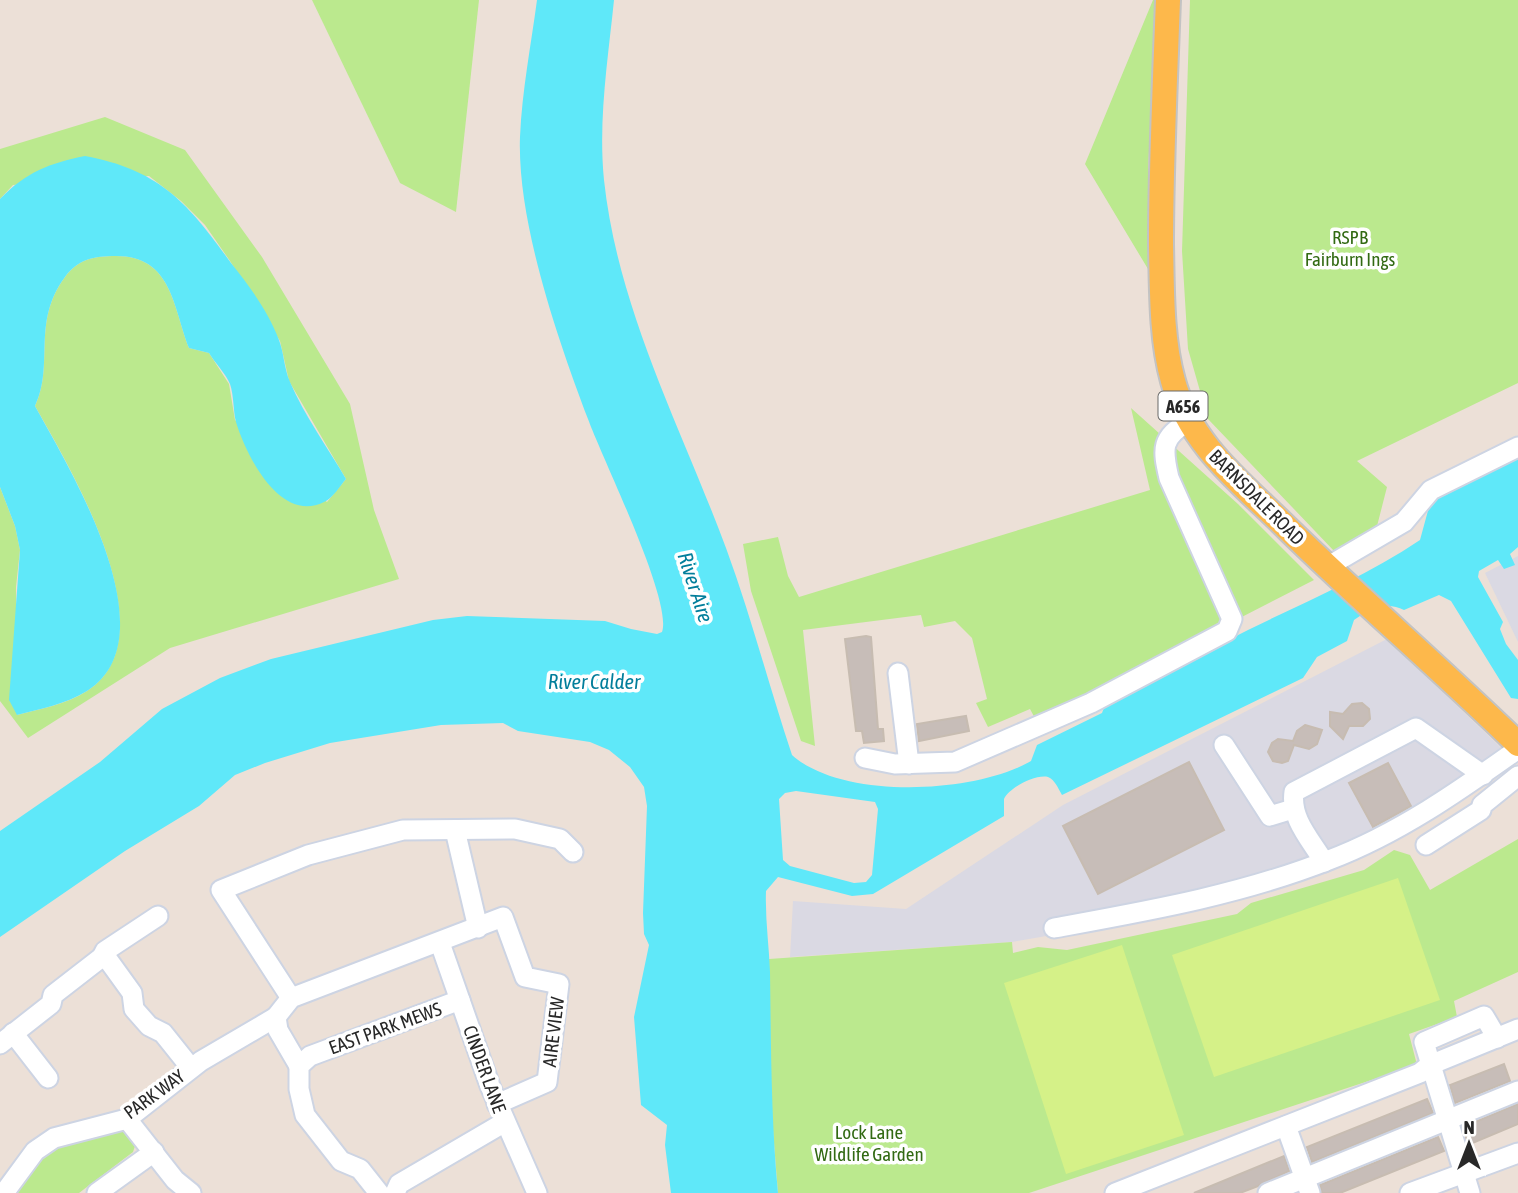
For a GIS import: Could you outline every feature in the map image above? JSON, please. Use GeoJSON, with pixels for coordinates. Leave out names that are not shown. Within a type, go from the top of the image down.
{"type":"FeatureCollection","features":[{"type":"Feature","properties":{"kind":"main road","name":"BARNSDALE ROAD"},"geometry":{"type":"LineString","coordinates":[[1168,0],[1161,173],[1162,276],[1173,381],[1189,421],[1212,454],[1333,572],[1518,744]]}},
{"type":"Feature","properties":{"kind":"street"},"geometry":{"type":"LineString","coordinates":[[865,758],[878,762],[909,764],[955,762],[1091,703],[1231,626],[1232,618],[1225,598],[1169,478],[1164,454],[1168,438],[1189,421]]}},
{"type":"Feature","properties":{"kind":"street"},"geometry":{"type":"LineString","coordinates":[[1333,572],[1398,527],[1431,490],[1518,447]]}},
{"type":"Feature","properties":{"kind":"street"},"geometry":{"type":"LineString","coordinates":[[898,673],[909,764]]}},
{"type":"Feature","properties":{"kind":"street"},"geometry":{"type":"LineString","coordinates":[[1324,862],[1293,809],[1294,792],[1416,728],[1483,775]]}},
{"type":"Feature","properties":{"kind":"street"},"geometry":{"type":"LineString","coordinates":[[1224,745],[1263,810],[1270,816],[1293,809]]}},
{"type":"Feature","properties":{"kind":"street"},"geometry":{"type":"LineString","coordinates":[[1054,928],[1201,901],[1324,862],[1444,802],[1518,749]]}},
{"type":"Feature","properties":{"kind":"street"},"geometry":{"type":"LineString","coordinates":[[1426,845],[1481,810],[1482,805],[1518,776]]}},
{"type":"Feature","properties":{"kind":"street"},"geometry":{"type":"LineString","coordinates":[[456,830],[478,928],[291,998],[221,890],[308,855],[403,831],[456,830],[515,829],[540,832],[560,839],[573,852]]}},
{"type":"Feature","properties":{"kind":"street"},"geometry":{"type":"LineString","coordinates":[[48,1078],[7,1038],[51,1004],[53,995],[102,957],[105,951],[158,916]]}},
{"type":"Feature","properties":{"kind":"street","name":"AIRE VIEW"},"geometry":{"type":"LineString","coordinates":[[478,928],[503,917],[526,976],[559,984],[547,1082],[497,1104]]}},
{"type":"Feature","properties":{"kind":"street","name":"CINDER LANE"},"geometry":{"type":"LineString","coordinates":[[440,943],[497,1104],[537,1193]]}},
{"type":"Feature","properties":{"kind":"street"},"geometry":{"type":"LineString","coordinates":[[102,957],[106,957],[132,993],[134,1009],[149,1026],[163,1033],[191,1068]]}},
{"type":"Feature","properties":{"kind":"street","name":"PARK WAY"},"geometry":{"type":"LineString","coordinates":[[4,1193],[35,1151],[54,1138],[127,1119],[191,1068],[276,1017],[291,998]]}},
{"type":"Feature","properties":{"kind":"street","name":"EAST PARK MEWS"},"geometry":{"type":"LineString","coordinates":[[305,1061],[460,1000]]}},
{"type":"Feature","properties":{"kind":"street"},"geometry":{"type":"LineString","coordinates":[[276,1017],[278,1030],[305,1061],[299,1089],[304,1115],[341,1161],[360,1169],[379,1193]]}},
{"type":"Feature","properties":{"kind":"street"},"geometry":{"type":"LineString","coordinates":[[1115,1193],[1420,1073],[1430,1065],[1518,1029]]}},
{"type":"Feature","properties":{"kind":"street"},"geometry":{"type":"LineString","coordinates":[[1430,1065],[1470,1193]]}},
{"type":"Feature","properties":{"kind":"street"},"geometry":{"type":"LineString","coordinates":[[1268,1193],[1307,1186],[1448,1119],[1518,1091]]}},
{"type":"Feature","properties":{"kind":"street"},"geometry":{"type":"LineString","coordinates":[[127,1119],[175,1180],[191,1193]]}},
{"type":"Feature","properties":{"kind":"street"},"geometry":{"type":"LineString","coordinates":[[395,1193],[399,1184],[505,1122]]}},
{"type":"Feature","properties":{"kind":"street"},"geometry":{"type":"LineString","coordinates":[[1286,1126],[1307,1186]]}},
{"type":"Feature","properties":{"kind":"street"},"geometry":{"type":"LineString","coordinates":[[97,1193],[154,1152]]}},
{"type":"Feature","properties":{"kind":"street"},"geometry":{"type":"LineString","coordinates":[[1410,1193],[1518,1153]]}},
{"type":"Feature","properties":{"kind":"shaded area"},"geometry":{"type":"Polygon","coordinates":[[[1518,556],[1518,642],[1485,573],[1518,556]]]}},
{"type":"Feature","properties":{"kind":"shaded area"},"geometry":{"type":"Polygon","coordinates":[[[1387,639],[1515,761],[1456,804],[1342,864],[1203,909],[1012,942],[790,957],[793,901],[906,909],[1063,805],[1387,639]]]}},
{"type":"Feature","properties":{"kind":"green space"},"geometry":{"type":"Polygon","coordinates":[[[312,0],[479,0],[456,212],[400,183],[312,0]]]}},
{"type":"Feature","properties":{"kind":"green space"},"geometry":{"type":"Polygon","coordinates":[[[1153,0],[1158,0],[1148,168],[1151,274],[1085,164],[1153,0]]]}},
{"type":"Feature","properties":{"kind":"green space","name":"RSPB Fairburn Ings"},"geometry":{"type":"Polygon","coordinates":[[[1190,0],[1518,0],[1518,383],[1357,461],[1387,487],[1376,530],[1335,552],[1208,419],[1188,349],[1182,251],[1190,0]]]}},
{"type":"Feature","properties":{"kind":"green space"},"geometry":{"type":"Polygon","coordinates":[[[105,117],[185,150],[262,257],[350,404],[374,510],[399,579],[170,648],[28,738],[0,701],[0,487],[15,526],[20,550],[16,587],[17,715],[62,703],[87,691],[111,666],[120,632],[117,593],[106,551],[89,508],[35,406],[41,390],[49,311],[55,294],[75,266],[87,260],[108,256],[135,258],[149,265],[168,287],[189,348],[209,353],[229,384],[235,420],[327,502],[346,479],[289,381],[280,341],[205,225],[181,201],[149,176],[13,185],[0,199],[0,149],[105,117]]]}},
{"type":"Feature","properties":{"kind":"green space"},"geometry":{"type":"Polygon","coordinates":[[[1131,408],[1238,504],[1314,580],[1037,722],[1030,709],[988,727],[976,703],[987,699],[972,638],[955,621],[924,627],[921,615],[803,630],[815,746],[801,741],[751,591],[743,544],[778,537],[788,576],[799,597],[1150,490],[1131,408]]]}},
{"type":"Feature","properties":{"kind":"green space","name":"Lock Lane Wildlife Garden"},"geometry":{"type":"Polygon","coordinates":[[[1518,839],[1518,972],[1454,1001],[1457,1017],[1409,1034],[1417,1065],[1029,1193],[778,1193],[771,1105],[769,959],[1012,942],[1013,953],[1038,947],[1067,950],[1237,914],[1251,903],[1364,870],[1394,850],[1410,855],[1430,890],[1518,839]]]}},
{"type":"Feature","properties":{"kind":"green space"},"geometry":{"type":"Polygon","coordinates":[[[1398,878],[1440,1000],[1214,1077],[1172,955],[1398,878]]]}},
{"type":"Feature","properties":{"kind":"green space"},"geometry":{"type":"Polygon","coordinates":[[[1122,945],[1184,1135],[1066,1174],[1004,983],[1122,945]]]}},
{"type":"Feature","properties":{"kind":"green space"},"geometry":{"type":"Polygon","coordinates":[[[125,1125],[136,1143],[133,1152],[79,1193],[14,1193],[49,1149],[125,1125]]]}},
{"type":"Feature","properties":{"kind":"water"},"geometry":{"type":"Polygon","coordinates":[[[537,0],[614,0],[604,90],[602,157],[611,228],[623,275],[653,367],[726,548],[792,755],[814,770],[843,780],[909,787],[977,780],[1007,772],[1031,761],[1037,745],[1102,713],[1105,705],[1230,639],[1357,577],[1420,540],[1432,496],[1518,455],[1518,547],[1510,554],[1515,565],[1504,569],[1498,560],[1479,571],[1478,577],[1503,622],[1500,629],[1506,644],[1518,660],[1518,699],[1511,698],[1451,601],[1439,595],[1404,610],[1391,606],[1379,607],[1354,620],[1347,641],[1317,657],[1303,678],[1062,795],[1048,777],[1023,783],[1011,790],[1004,799],[1004,816],[873,894],[852,896],[778,877],[766,891],[766,901],[778,1193],[671,1193],[665,1145],[667,1125],[641,1105],[634,1017],[649,945],[644,934],[643,913],[647,806],[644,787],[630,767],[609,750],[590,742],[518,731],[503,723],[441,725],[330,743],[265,763],[235,775],[199,806],[125,851],[0,937],[0,831],[100,762],[162,709],[220,678],[271,659],[433,620],[467,616],[605,621],[631,629],[657,634],[662,632],[663,616],[647,561],[576,388],[532,243],[525,206],[520,137],[537,0]],[[796,791],[785,793],[779,799],[783,860],[790,866],[854,883],[866,882],[872,875],[878,809],[875,802],[796,791]]]}},
{"type":"Feature","properties":{"kind":"water"},"geometry":{"type":"Polygon","coordinates":[[[85,156],[111,162],[153,180],[186,206],[201,223],[264,309],[275,329],[288,377],[296,394],[346,479],[327,500],[308,506],[293,503],[279,495],[267,483],[248,452],[236,422],[228,380],[209,353],[189,348],[174,301],[159,274],[135,258],[116,256],[94,258],[75,266],[55,294],[49,311],[41,390],[35,406],[89,508],[106,551],[117,593],[120,632],[111,666],[87,691],[62,703],[17,715],[9,700],[20,550],[15,526],[0,487],[0,199],[29,175],[85,156]]]}},
{"type":"Feature","properties":{"kind":"building"},"geometry":{"type":"Polygon","coordinates":[[[871,637],[878,729],[883,729],[884,741],[864,743],[862,731],[856,731],[845,639],[871,637]]]}},
{"type":"Feature","properties":{"kind":"building"},"geometry":{"type":"Polygon","coordinates":[[[1362,703],[1369,709],[1370,719],[1363,726],[1349,726],[1343,739],[1330,726],[1330,712],[1343,714],[1352,704],[1362,703]]]}},
{"type":"Feature","properties":{"kind":"building"},"geometry":{"type":"Polygon","coordinates":[[[966,716],[969,731],[919,741],[917,724],[966,716]]]}},
{"type":"Feature","properties":{"kind":"building"},"geometry":{"type":"Polygon","coordinates":[[[1305,725],[1322,730],[1317,744],[1309,749],[1294,745],[1288,761],[1273,761],[1268,752],[1272,743],[1278,739],[1293,741],[1297,731],[1305,725]]]}},
{"type":"Feature","properties":{"kind":"building"},"geometry":{"type":"Polygon","coordinates":[[[1189,762],[1224,830],[1098,894],[1063,826],[1189,762]]]}},
{"type":"Feature","properties":{"kind":"building"},"geometry":{"type":"Polygon","coordinates":[[[1388,763],[1411,806],[1373,827],[1349,783],[1388,763]]]}},
{"type":"Feature","properties":{"kind":"building"},"geometry":{"type":"Polygon","coordinates":[[[1504,1064],[1510,1081],[1455,1103],[1450,1085],[1504,1064]]]}},
{"type":"Feature","properties":{"kind":"building"},"geometry":{"type":"Polygon","coordinates":[[[1427,1099],[1433,1113],[1312,1162],[1307,1147],[1427,1099]]]}},
{"type":"Feature","properties":{"kind":"building"},"geometry":{"type":"Polygon","coordinates":[[[1518,1104],[1518,1124],[1468,1145],[1463,1127],[1518,1104]]]}},
{"type":"Feature","properties":{"kind":"building"},"geometry":{"type":"Polygon","coordinates":[[[1438,1137],[1444,1151],[1340,1193],[1322,1193],[1320,1185],[1438,1137]]]}},
{"type":"Feature","properties":{"kind":"building"},"geometry":{"type":"Polygon","coordinates":[[[1284,1156],[1289,1171],[1258,1186],[1240,1193],[1194,1193],[1284,1156]]]}},
{"type":"Feature","properties":{"kind":"water label","name":"River Aire"},"geometry":{"type":"Point","coordinates":[696,587]}},
{"type":"Feature","properties":{"kind":"water label","name":"River Calder"},"geometry":{"type":"Point","coordinates":[594,681]}}]}
